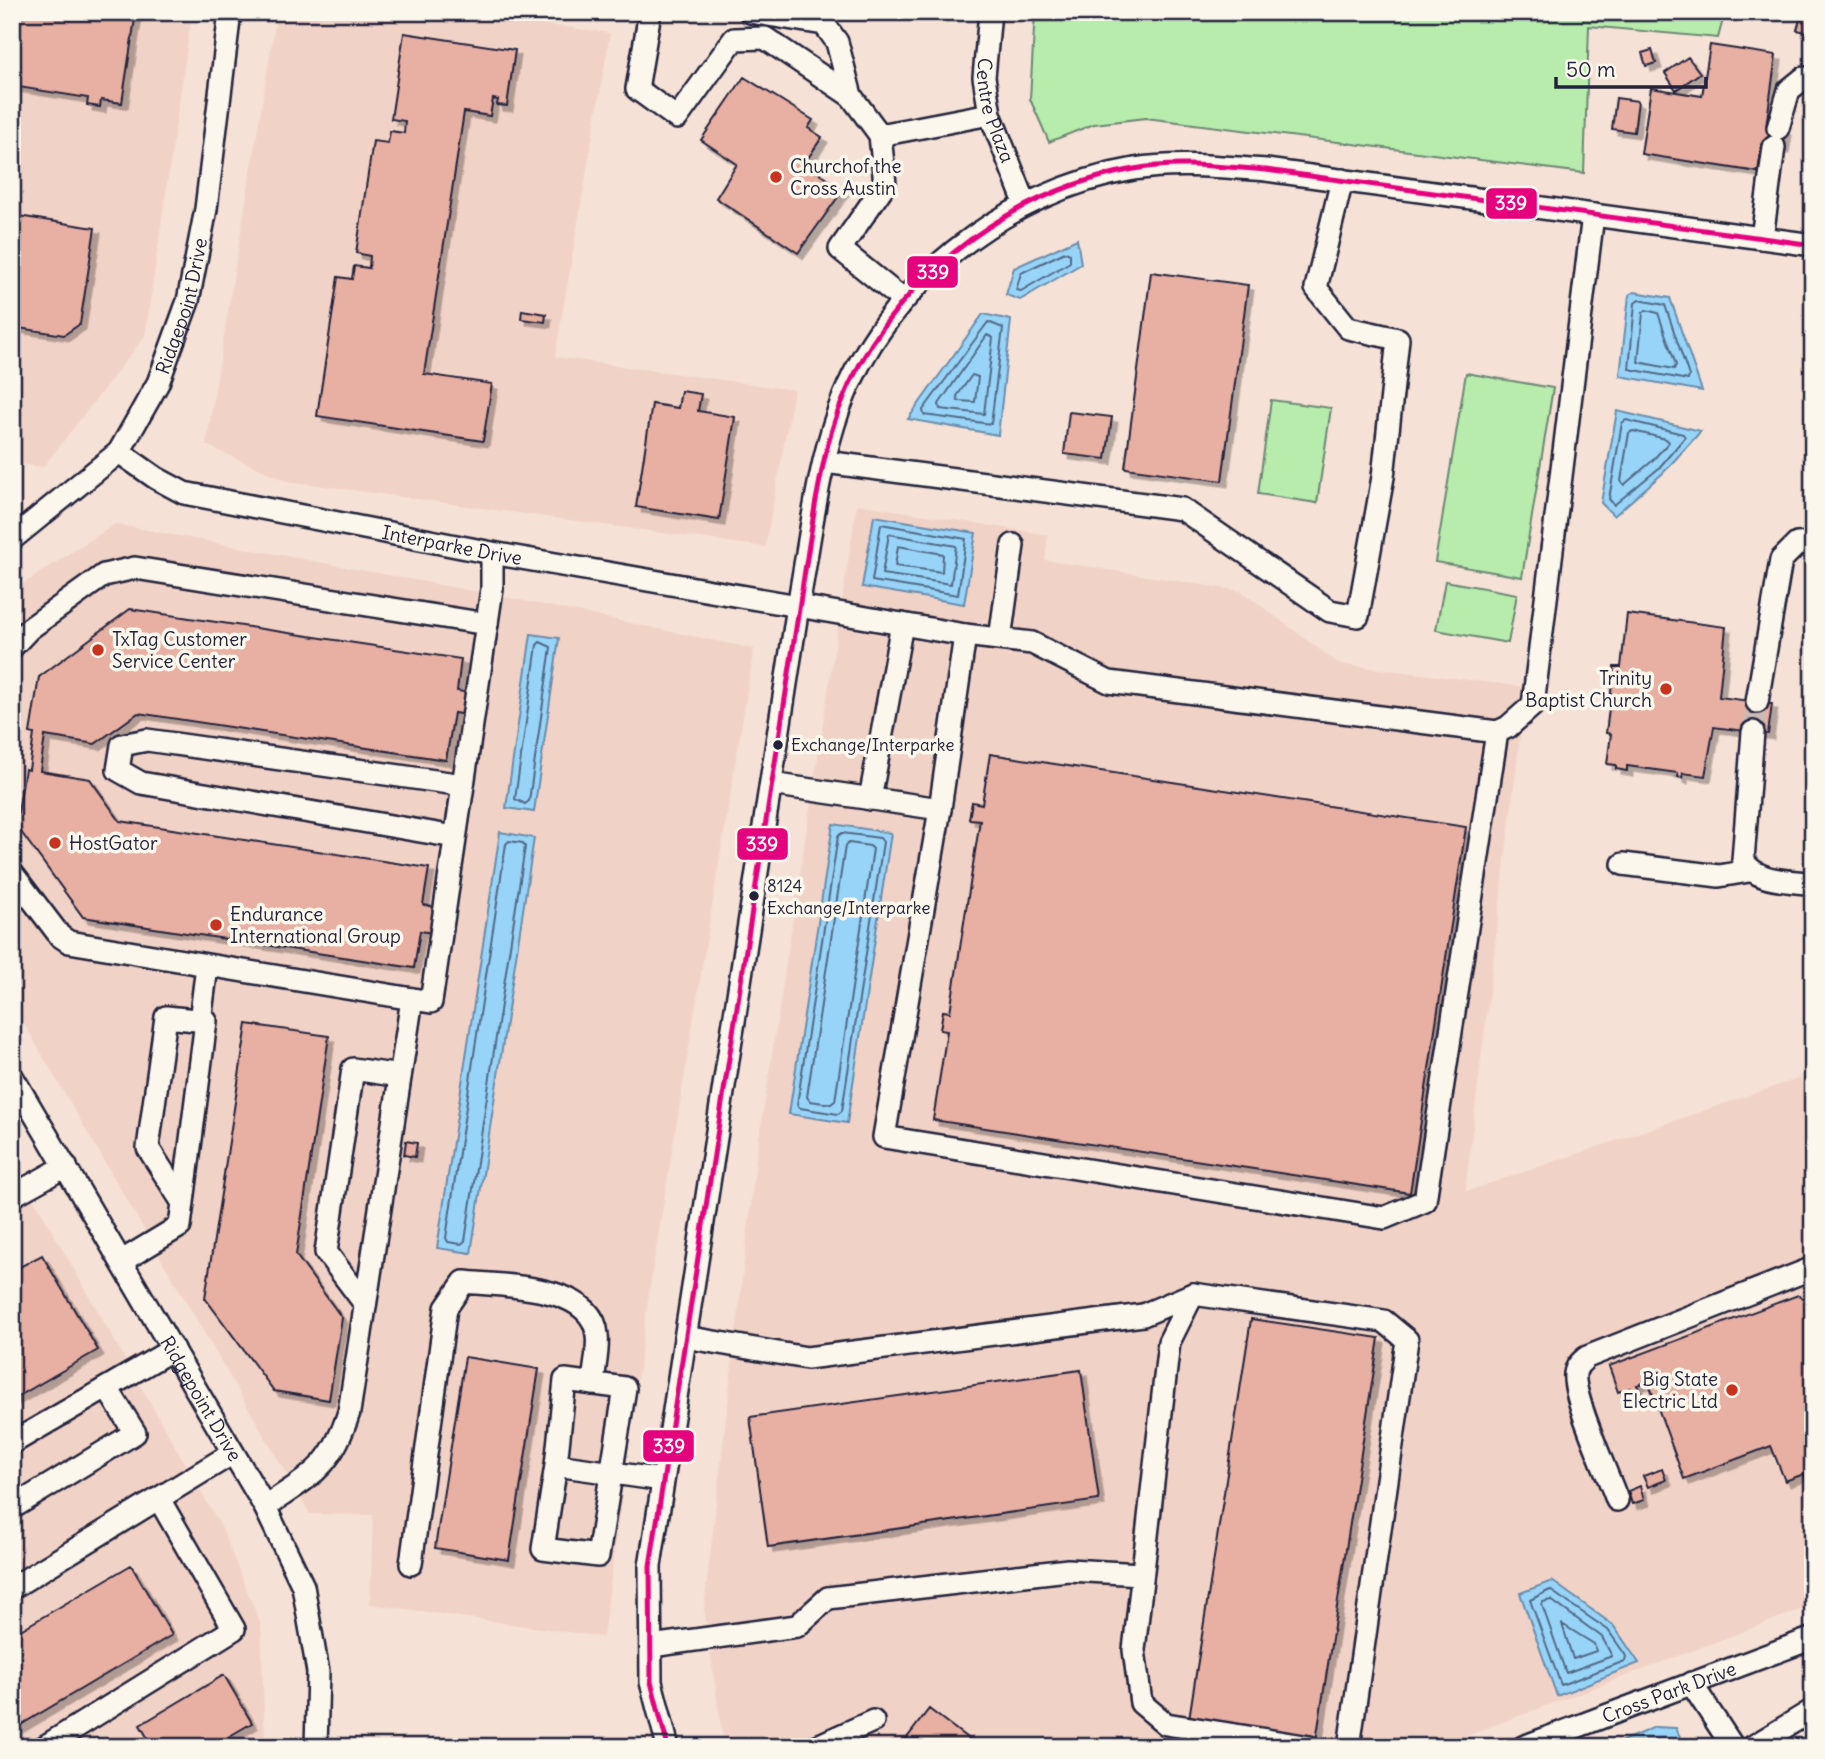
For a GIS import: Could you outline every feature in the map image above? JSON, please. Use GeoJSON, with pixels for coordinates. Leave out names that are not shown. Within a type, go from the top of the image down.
{"type":"FeatureCollection","features":[{"type":"Feature","properties":{"kind":"street","name":"Ridgepoint Drive"},"geometry":{"type":"LineString","coordinates":[[12,539],[119,452],[158,383],[188,301],[215,157],[230,12]]}},
{"type":"Feature","properties":{"kind":"street"},"geometry":{"type":"LineString","coordinates":[[650,12],[637,89],[677,118],[734,39],[765,38],[851,96],[880,135],[885,184],[840,249],[903,300]]}},
{"type":"Feature","properties":{"kind":"street"},"geometry":{"type":"LineString","coordinates":[[750,12],[824,24],[837,42],[851,96]]}},
{"type":"Feature","properties":{"kind":"street","name":"Centre Plaza"},"geometry":{"type":"LineString","coordinates":[[990,12],[984,77],[990,114],[1025,203]]}},
{"type":"Feature","properties":{"kind":"street"},"geometry":{"type":"LineString","coordinates":[[1762,237],[1776,137],[1789,90],[1804,78],[1813,78]]}},
{"type":"Feature","properties":{"kind":"street"},"geometry":{"type":"LineString","coordinates":[[880,135],[990,114]]}},
{"type":"Feature","properties":{"kind":"street"},"geometry":{"type":"LineString","coordinates":[[668,1747],[651,1682],[650,1566],[798,606],[825,462],[840,408],[866,353],[903,300],[933,269],[1025,203],[1081,183],[1135,169],[1192,164],[1342,180],[1813,245]]}},
{"type":"Feature","properties":{"kind":"street"},"geometry":{"type":"LineString","coordinates":[[825,462],[1182,509],[1330,611],[1358,616],[1383,477],[1398,339],[1348,328],[1316,288],[1342,180]]}},
{"type":"Feature","properties":{"kind":"street"},"geometry":{"type":"LineString","coordinates":[[965,635],[940,809],[884,1137],[1384,1218],[1425,1201],[1497,732],[1508,727],[1533,705],[1593,215]]}},
{"type":"Feature","properties":{"kind":"street","name":"Interparke Drive"},"geometry":{"type":"LineString","coordinates":[[119,452],[156,478],[184,493],[492,553],[965,635],[1032,643],[1110,682],[1497,732]]}},
{"type":"Feature","properties":{"kind":"street"},"geometry":{"type":"LineString","coordinates":[[1757,702],[1781,560],[1797,544],[1813,543]]}},
{"type":"Feature","properties":{"kind":"street"},"geometry":{"type":"LineString","coordinates":[[1000,639],[1013,545]]}},
{"type":"Feature","properties":{"kind":"street"},"geometry":{"type":"LineString","coordinates":[[13,878],[60,936],[69,942],[431,1002],[492,589],[492,553]]}},
{"type":"Feature","properties":{"kind":"street"},"geometry":{"type":"LineString","coordinates":[[16,633],[104,575],[135,568],[487,624]]}},
{"type":"Feature","properties":{"kind":"street"},"geometry":{"type":"LineString","coordinates":[[870,799],[902,624]]}},
{"type":"Feature","properties":{"kind":"street"},"geometry":{"type":"LineString","coordinates":[[1749,871],[1742,850],[1753,732]]}},
{"type":"Feature","properties":{"kind":"street"},"geometry":{"type":"LineString","coordinates":[[455,837],[141,783],[118,769],[122,745],[147,740],[463,785]]}},
{"type":"Feature","properties":{"kind":"street"},"geometry":{"type":"LineString","coordinates":[[771,784],[940,809]]}},
{"type":"Feature","properties":{"kind":"street"},"geometry":{"type":"LineString","coordinates":[[1623,864],[1719,876],[1749,871],[1759,876],[1813,884]]}},
{"type":"Feature","properties":{"kind":"street"},"geometry":{"type":"LineString","coordinates":[[200,1021],[207,966]]}},
{"type":"Feature","properties":{"kind":"street"},"geometry":{"type":"LineString","coordinates":[[265,1507],[316,1472],[333,1453],[349,1412],[412,999]]}},
{"type":"Feature","properties":{"kind":"street"},"geometry":{"type":"LineString","coordinates":[[122,1261],[180,1226],[183,1203],[206,1021],[166,1017],[148,1148],[183,1203]]}},
{"type":"Feature","properties":{"kind":"street"},"geometry":{"type":"LineString","coordinates":[[365,1304],[326,1252],[353,1069],[400,1076]]}},
{"type":"Feature","properties":{"kind":"street","name":"Ridgepoint Drive"},"geometry":{"type":"LineString","coordinates":[[12,1076],[265,1507],[303,1586],[318,1672],[316,1747]]}},
{"type":"Feature","properties":{"kind":"street"},"geometry":{"type":"LineString","coordinates":[[12,1196],[66,1166]]}},
{"type":"Feature","properties":{"kind":"street"},"geometry":{"type":"LineString","coordinates":[[1618,1500],[1578,1394],[1574,1375],[1578,1364],[1587,1357],[1813,1268]]}},
{"type":"Feature","properties":{"kind":"street"},"geometry":{"type":"LineString","coordinates":[[411,1564],[446,1308],[464,1283],[550,1292],[582,1306],[597,1332],[593,1384]]}},
{"type":"Feature","properties":{"kind":"street"},"geometry":{"type":"LineString","coordinates":[[685,1337],[807,1358],[1143,1315],[1193,1294],[1384,1321],[1407,1340],[1349,1747]]}},
{"type":"Feature","properties":{"kind":"street"},"geometry":{"type":"LineString","coordinates":[[1193,1294],[1169,1342],[1134,1650],[1141,1703],[1166,1724],[1310,1747]]}},
{"type":"Feature","properties":{"kind":"street"},"geometry":{"type":"LineString","coordinates":[[12,1443],[173,1349]]}},
{"type":"Feature","properties":{"kind":"street"},"geometry":{"type":"LineString","coordinates":[[565,1380],[625,1388],[614,1473],[598,1556],[543,1549],[556,1465],[565,1380]]}},
{"type":"Feature","properties":{"kind":"street"},"geometry":{"type":"LineString","coordinates":[[12,1508],[135,1433],[107,1388]]}},
{"type":"Feature","properties":{"kind":"street"},"geometry":{"type":"LineString","coordinates":[[12,1588],[233,1453]]}},
{"type":"Feature","properties":{"kind":"street"},"geometry":{"type":"LineString","coordinates":[[556,1465],[663,1480]]}},
{"type":"Feature","properties":{"kind":"street"},"geometry":{"type":"LineString","coordinates":[[44,1747],[234,1629],[159,1499]]}},
{"type":"Feature","properties":{"kind":"street"},"geometry":{"type":"LineString","coordinates":[[651,1646],[797,1626],[828,1598],[1068,1570],[1142,1574]]}},
{"type":"Feature","properties":{"kind":"street","name":"Cross Park Drive"},"geometry":{"type":"LineString","coordinates":[[1523,1747],[1813,1638]]}},
{"type":"Feature","properties":{"kind":"street"},"geometry":{"type":"LineString","coordinates":[[1691,1683],[1733,1747]]}},
{"type":"Feature","properties":{"kind":"street"},"geometry":{"type":"LineString","coordinates":[[1752,1747],[1813,1710]]}},
{"type":"Feature","properties":{"kind":"street"},"geometry":{"type":"LineString","coordinates":[[815,1747],[873,1721]]}},
{"type":"Feature","properties":{"kind":"shaded area"},"geometry":{"type":"Polygon","coordinates":[[[12,12],[192,12],[145,336],[43,467],[12,463],[12,12]]]}},
{"type":"Feature","properties":{"kind":"shaded area"},"geometry":{"type":"Polygon","coordinates":[[[277,12],[449,12],[610,33],[555,357],[794,390],[765,547],[287,481],[206,445],[277,12]]]}},
{"type":"Feature","properties":{"kind":"shaded area"},"geometry":{"type":"Polygon","coordinates":[[[857,504],[1048,535],[1045,560],[1241,591],[1339,664],[1526,687],[1465,1192],[1800,1078],[1813,1114],[1813,1605],[1437,1747],[724,1747],[704,1608],[757,1152],[857,504]]]}},
{"type":"Feature","properties":{"kind":"shaded area"},"geometry":{"type":"Polygon","coordinates":[[[115,524],[510,598],[754,649],[649,1292],[603,1637],[370,1604],[373,1515],[310,1514],[12,1003],[12,591],[115,524]]]}},
{"type":"Feature","properties":{"kind":"shaded area"},"geometry":{"type":"Polygon","coordinates":[[[12,1161],[221,1527],[261,1625],[265,1747],[12,1747],[12,1161]]]}},
{"type":"Feature","properties":{"kind":"green space"},"geometry":{"type":"Polygon","coordinates":[[[1035,12],[1725,12],[1718,38],[1589,26],[1584,173],[1146,118],[1094,124],[1049,142],[1030,99],[1035,12]]]}},
{"type":"Feature","properties":{"kind":"green space"},"geometry":{"type":"Polygon","coordinates":[[[1466,373],[1553,388],[1522,577],[1435,562],[1466,373]]]}},
{"type":"Feature","properties":{"kind":"green space"},"geometry":{"type":"Polygon","coordinates":[[[1271,400],[1331,408],[1317,503],[1258,494],[1271,400]]]}},
{"type":"Feature","properties":{"kind":"green space"},"geometry":{"type":"Polygon","coordinates":[[[1445,581],[1517,594],[1508,643],[1436,630],[1445,581]]]}},
{"type":"Feature","properties":{"kind":"water"},"geometry":{"type":"Polygon","coordinates":[[[1077,239],[1081,264],[1020,300],[1006,295],[1014,268],[1077,239]]]}},
{"type":"Feature","properties":{"kind":"water"},"geometry":{"type":"Polygon","coordinates":[[[1634,292],[1670,298],[1702,391],[1620,376],[1629,295],[1634,292]]]}},
{"type":"Feature","properties":{"kind":"water"},"geometry":{"type":"Polygon","coordinates":[[[983,314],[1011,320],[998,435],[908,419],[983,314]]]}},
{"type":"Feature","properties":{"kind":"water"},"geometry":{"type":"Polygon","coordinates":[[[1617,411],[1701,431],[1663,473],[1614,516],[1601,503],[1617,411]]]}},
{"type":"Feature","properties":{"kind":"water"},"geometry":{"type":"Polygon","coordinates":[[[874,516],[976,533],[964,604],[862,587],[874,516]]]}},
{"type":"Feature","properties":{"kind":"water"},"geometry":{"type":"Polygon","coordinates":[[[531,634],[559,638],[534,812],[506,808],[531,634]]]}},
{"type":"Feature","properties":{"kind":"water"},"geometry":{"type":"Polygon","coordinates":[[[833,824],[891,833],[847,1123],[789,1114],[833,824]]]}},
{"type":"Feature","properties":{"kind":"water"},"geometry":{"type":"Polygon","coordinates":[[[500,832],[534,838],[471,1253],[437,1248],[500,832]]]}},
{"type":"Feature","properties":{"kind":"water"},"geometry":{"type":"Polygon","coordinates":[[[1552,1581],[1613,1625],[1639,1663],[1557,1696],[1520,1593],[1552,1581]]]}},
{"type":"Feature","properties":{"kind":"water"},"geometry":{"type":"Polygon","coordinates":[[[1655,1727],[1676,1728],[1680,1737],[1672,1747],[1608,1747],[1655,1727]]]}},
{"type":"Feature","properties":{"kind":"building"},"geometry":{"type":"Polygon","coordinates":[[[12,12],[136,12],[122,103],[101,100],[100,107],[87,105],[88,98],[12,86],[12,12]]]}},
{"type":"Feature","properties":{"kind":"building"},"geometry":{"type":"Polygon","coordinates":[[[1802,12],[1813,12],[1813,38],[1811,33],[1797,30],[1802,12]]]}},
{"type":"Feature","properties":{"kind":"building"},"geometry":{"type":"Polygon","coordinates":[[[404,33],[515,50],[507,106],[497,105],[498,100],[493,99],[490,116],[464,112],[424,374],[492,384],[483,441],[317,416],[338,277],[352,279],[354,266],[369,268],[370,256],[356,253],[373,141],[388,143],[390,131],[404,133],[405,121],[391,119],[404,33]]]}},
{"type":"Feature","properties":{"kind":"building"},"geometry":{"type":"Polygon","coordinates":[[[1710,45],[1776,55],[1766,127],[1786,130],[1783,148],[1762,145],[1758,172],[1641,154],[1651,88],[1702,96],[1710,45]]]}},
{"type":"Feature","properties":{"kind":"building"},"geometry":{"type":"Polygon","coordinates":[[[1652,50],[1656,63],[1646,66],[1642,53],[1652,50]]]}},
{"type":"Feature","properties":{"kind":"building"},"geometry":{"type":"Polygon","coordinates":[[[1688,57],[1700,73],[1676,90],[1665,73],[1688,57]]]}},
{"type":"Feature","properties":{"kind":"building","name":"Churchof the Cross Austin"},"geometry":{"type":"Polygon","coordinates":[[[744,77],[813,120],[808,128],[822,137],[805,163],[843,190],[798,253],[716,198],[737,164],[701,140],[744,77]]]}},
{"type":"Feature","properties":{"kind":"building"},"geometry":{"type":"Polygon","coordinates":[[[1616,98],[1638,101],[1634,132],[1612,129],[1616,98]]]}},
{"type":"Feature","properties":{"kind":"building"},"geometry":{"type":"Polygon","coordinates":[[[12,215],[95,228],[80,324],[64,335],[12,327],[12,215]]]}},
{"type":"Feature","properties":{"kind":"building"},"geometry":{"type":"Polygon","coordinates":[[[1151,272],[1248,285],[1222,481],[1125,468],[1151,272]]]}},
{"type":"Feature","properties":{"kind":"building"},"geometry":{"type":"Polygon","coordinates":[[[522,310],[546,314],[545,322],[521,319],[522,310]]]}},
{"type":"Feature","properties":{"kind":"building"},"geometry":{"type":"Polygon","coordinates":[[[681,391],[701,394],[698,411],[735,417],[719,520],[636,507],[652,404],[678,408],[681,391]]]}},
{"type":"Feature","properties":{"kind":"building"},"geometry":{"type":"Polygon","coordinates":[[[1069,412],[1112,417],[1106,459],[1064,454],[1069,412]]]}},
{"type":"Feature","properties":{"kind":"building"},"geometry":{"type":"Polygon","coordinates":[[[130,609],[461,659],[457,691],[470,693],[467,715],[454,713],[446,760],[138,713],[95,744],[45,736],[40,771],[90,779],[120,821],[429,868],[423,905],[437,907],[433,933],[420,931],[414,968],[83,917],[16,825],[25,769],[29,770],[34,734],[30,733],[39,677],[130,609]]]}},
{"type":"Feature","properties":{"kind":"building","name":"Trinity Baptist Church"},"geometry":{"type":"Polygon","coordinates":[[[1627,614],[1726,627],[1719,697],[1772,704],[1768,734],[1714,727],[1705,776],[1683,773],[1682,778],[1678,777],[1678,773],[1627,766],[1627,771],[1607,764],[1611,734],[1606,733],[1614,667],[1621,667],[1627,614]]]}},
{"type":"Feature","properties":{"kind":"building"},"geometry":{"type":"Polygon","coordinates":[[[990,754],[1466,827],[1410,1193],[933,1120],[947,1031],[940,1030],[943,1011],[950,1012],[980,820],[969,819],[972,802],[982,804],[990,754]]]}},
{"type":"Feature","properties":{"kind":"building"},"geometry":{"type":"Polygon","coordinates":[[[247,1024],[329,1036],[296,1255],[342,1318],[329,1400],[274,1391],[205,1298],[247,1024]]]}},
{"type":"Feature","properties":{"kind":"building"},"geometry":{"type":"Polygon","coordinates":[[[406,1141],[417,1143],[415,1157],[404,1155],[406,1141]]]}},
{"type":"Feature","properties":{"kind":"building"},"geometry":{"type":"Polygon","coordinates":[[[42,1255],[98,1350],[12,1400],[12,1271],[42,1255]]]}},
{"type":"Feature","properties":{"kind":"building","name":"Big State Electric Ltd"},"geometry":{"type":"Polygon","coordinates":[[[1798,1295],[1808,1301],[1813,1312],[1813,1476],[1806,1478],[1804,1474],[1785,1481],[1771,1446],[1684,1479],[1648,1381],[1637,1385],[1641,1394],[1633,1397],[1630,1388],[1618,1392],[1609,1366],[1798,1295]]]}},
{"type":"Feature","properties":{"kind":"building"},"geometry":{"type":"Polygon","coordinates":[[[1251,1319],[1379,1338],[1316,1741],[1189,1719],[1251,1319]]]}},
{"type":"Feature","properties":{"kind":"building"},"geometry":{"type":"Polygon","coordinates":[[[465,1357],[539,1369],[509,1560],[435,1548],[465,1357]]]}},
{"type":"Feature","properties":{"kind":"building"},"geometry":{"type":"Polygon","coordinates":[[[1081,1370],[1099,1500],[768,1547],[750,1417],[1081,1370]]]}},
{"type":"Feature","properties":{"kind":"building"},"geometry":{"type":"Polygon","coordinates":[[[1662,1469],[1666,1480],[1648,1487],[1643,1476],[1662,1469]]]}},
{"type":"Feature","properties":{"kind":"building"},"geometry":{"type":"Polygon","coordinates":[[[1640,1486],[1644,1500],[1632,1504],[1628,1491],[1640,1486]]]}},
{"type":"Feature","properties":{"kind":"building"},"geometry":{"type":"Polygon","coordinates":[[[131,1565],[172,1635],[12,1730],[12,1635],[131,1565]]]}},
{"type":"Feature","properties":{"kind":"building"},"geometry":{"type":"Polygon","coordinates":[[[224,1675],[252,1723],[228,1737],[234,1747],[130,1747],[147,1737],[140,1725],[224,1675]]]}},
{"type":"Feature","properties":{"kind":"building"},"geometry":{"type":"Polygon","coordinates":[[[929,1709],[979,1747],[900,1747],[929,1709]]]}},
{"type":"Feature","properties":{"kind":"tunnel"},"geometry":{"type":"LineString","coordinates":[[1753,732],[1757,702]]}},
{"type":"Feature","properties":{"kind":"transit line","name":"339"},"geometry":{"type":"LineString","coordinates":[[668,1747],[651,1682],[650,1566],[817,494],[839,409],[860,364],[887,322],[919,284],[955,251],[996,223],[1039,199],[1086,181],[1134,169],[1167,165],[1266,170],[1813,245]]}},
{"type":"Feature","properties":{"kind":"place","name":"Churchof the Cross Austin"},"geometry":{"type":"Point","coordinates":[776,177]}},
{"type":"Feature","properties":{"kind":"place","name":"TxTag Customer Service Center"},"geometry":{"type":"Point","coordinates":[98,650]}},
{"type":"Feature","properties":{"kind":"place","name":"Trinity Baptist Church"},"geometry":{"type":"Point","coordinates":[1666,689]}},
{"type":"Feature","properties":{"kind":"place","name":"Exchange/Interparke"},"geometry":{"type":"Point","coordinates":[778,745]}},
{"type":"Feature","properties":{"kind":"place","name":"HostGator"},"geometry":{"type":"Point","coordinates":[55,843]}},
{"type":"Feature","properties":{"kind":"place","name":"8124 Exchange/Interparke"},"geometry":{"type":"Point","coordinates":[754,896]}},
{"type":"Feature","properties":{"kind":"place","name":"Endurance International Group"},"geometry":{"type":"Point","coordinates":[216,925]}},
{"type":"Feature","properties":{"kind":"place","name":"Big State Electric Ltd"},"geometry":{"type":"Point","coordinates":[1732,1390]}}]}
